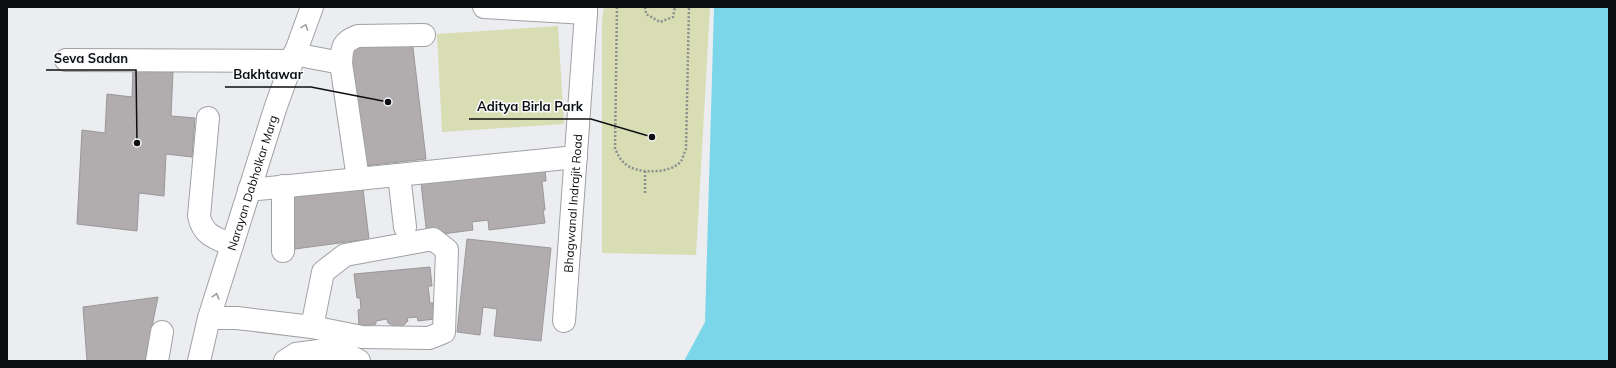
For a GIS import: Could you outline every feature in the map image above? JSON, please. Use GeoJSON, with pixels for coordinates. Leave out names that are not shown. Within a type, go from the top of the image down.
{"type":"FeatureCollection","features":[{"type":"Feature","properties":{"kind":"street","name":"Narayan Dabholkar Marg"},"geometry":{"type":"LineString","coordinates":[[199,361],[209,318],[249,190],[276,106],[312,7]]}},
{"type":"Feature","properties":{"kind":"street","name":"Bhagwanal Indrajit Road"},"geometry":{"type":"LineString","coordinates":[[484,7],[586,10],[564,321]]}},
{"type":"Feature","properties":{"kind":"street"},"geometry":{"type":"LineString","coordinates":[[358,179],[341,63],[342,50],[345,43],[358,36],[424,35]]}},
{"type":"Feature","properties":{"kind":"street"},"geometry":{"type":"LineString","coordinates":[[66,60],[293,58],[341,63]]}},
{"type":"Feature","properties":{"kind":"street"},"geometry":{"type":"LineString","coordinates":[[208,118],[199,216],[201,226],[206,232],[232,245]]}},
{"type":"Feature","properties":{"kind":"street"},"geometry":{"type":"LineString","coordinates":[[249,190],[576,157]]}},
{"type":"Feature","properties":{"kind":"street"},"geometry":{"type":"LineString","coordinates":[[399,175],[405,227]]}},
{"type":"Feature","properties":{"kind":"street"},"geometry":{"type":"LineString","coordinates":[[283,186],[283,251]]}},
{"type":"Feature","properties":{"kind":"street"},"geometry":{"type":"LineString","coordinates":[[209,318],[237,318],[312,326],[362,337],[429,338],[444,332],[447,250],[433,239],[345,255],[323,272],[312,326]]}},
{"type":"Feature","properties":{"kind":"street"},"geometry":{"type":"LineString","coordinates":[[157,361],[162,332]]}},
{"type":"Feature","properties":{"kind":"street"},"geometry":{"type":"LineString","coordinates":[[285,361],[296,354],[326,350],[339,350],[358,361]]}},
{"type":"Feature","properties":{"kind":"path"},"geometry":{"type":"LineString","coordinates":[[617,7],[615,148],[620,159],[630,168],[645,171],[671,169],[681,161],[686,149],[689,7]]}},
{"type":"Feature","properties":{"kind":"path"},"geometry":{"type":"LineString","coordinates":[[645,7],[646,14],[660,22],[673,17],[675,7]]}},
{"type":"Feature","properties":{"kind":"path"},"geometry":{"type":"LineString","coordinates":[[645,171],[645,194]]}},
{"type":"Feature","properties":{"kind":"green space"},"geometry":{"type":"Polygon","coordinates":[[[604,7],[710,7],[696,255],[602,253],[602,21],[604,7]]]}},
{"type":"Feature","properties":{"kind":"green space"},"geometry":{"type":"Polygon","coordinates":[[[558,26],[564,124],[442,132],[437,34],[558,26]]]}},
{"type":"Feature","properties":{"kind":"water"},"geometry":{"type":"Polygon","coordinates":[[[714,7],[1609,7],[1609,361],[684,361],[705,322],[714,7]]]}},
{"type":"Feature","properties":{"kind":"building"},"geometry":{"type":"Polygon","coordinates":[[[412,39],[426,159],[364,166],[350,46],[412,39]]]}},
{"type":"Feature","properties":{"kind":"building"},"geometry":{"type":"Polygon","coordinates":[[[133,68],[173,72],[171,116],[195,118],[192,157],[166,154],[164,196],[139,193],[137,231],[77,224],[82,130],[105,133],[107,94],[132,97],[133,68]]]}},
{"type":"Feature","properties":{"kind":"building"},"geometry":{"type":"Polygon","coordinates":[[[545,168],[546,181],[542,181],[545,223],[489,230],[488,220],[472,222],[473,230],[427,236],[421,183],[545,168]]]}},
{"type":"Feature","properties":{"kind":"building"},"geometry":{"type":"Polygon","coordinates":[[[363,189],[369,239],[295,249],[290,197],[363,189]]]}},
{"type":"Feature","properties":{"kind":"building"},"geometry":{"type":"Polygon","coordinates":[[[467,239],[551,248],[541,341],[494,336],[497,309],[483,307],[480,335],[457,332],[467,239]]]}},
{"type":"Feature","properties":{"kind":"building"},"geometry":{"type":"Polygon","coordinates":[[[430,267],[432,286],[428,286],[430,303],[433,303],[435,319],[418,321],[417,317],[407,318],[408,321],[400,329],[388,323],[387,319],[376,321],[376,324],[359,326],[358,310],[361,309],[360,298],[357,298],[354,274],[430,267]]]}},
{"type":"Feature","properties":{"kind":"building"},"geometry":{"type":"Polygon","coordinates":[[[158,297],[145,361],[87,361],[83,307],[158,297]]]}},
{"type":"Feature","properties":{"kind":"place","name":"Bakhtawar"},"geometry":{"type":"Point","coordinates":[388,102]}},
{"type":"Feature","properties":{"kind":"place","name":"Aditya Birla Park"},"geometry":{"type":"Point","coordinates":[652,137]}},
{"type":"Feature","properties":{"kind":"place","name":"Seva Sadan"},"geometry":{"type":"Point","coordinates":[137,143]}}]}
